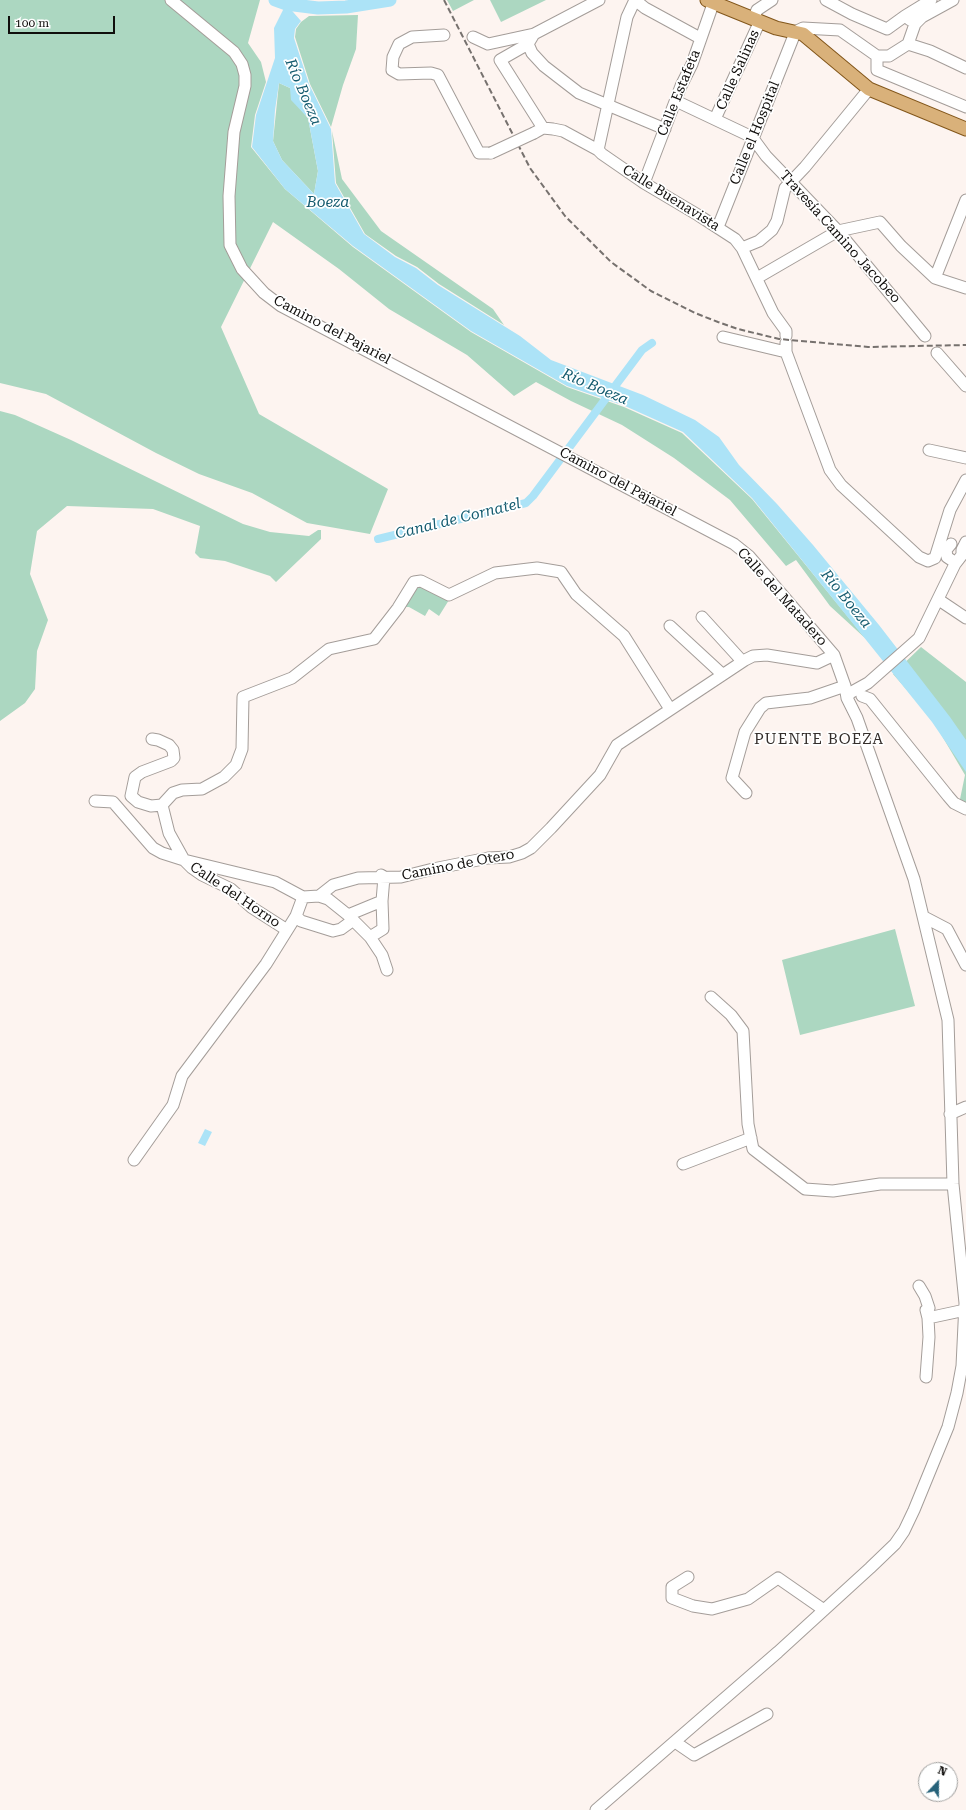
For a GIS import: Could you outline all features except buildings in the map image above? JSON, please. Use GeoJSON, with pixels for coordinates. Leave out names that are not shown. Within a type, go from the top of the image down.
{"type":"FeatureCollection","features":[{"type":"Feature","properties":{"kind":"main road"},"geometry":{"type":"LineString","coordinates":[[710,2],[757,19],[794,35],[803,34],[869,90],[966,129]]}},
{"type":"Feature","properties":{"kind":"street","name":"Camino del Pajariel"},"geometry":{"type":"LineString","coordinates":[[171,0],[234,52],[242,64],[245,75],[245,86],[234,132],[229,196],[230,245],[242,269],[264,293],[281,306],[699,524]]}},
{"type":"Feature","properties":{"kind":"street"},"geometry":{"type":"LineString","coordinates":[[473,37],[488,44],[534,34],[599,0]]}},
{"type":"Feature","properties":{"kind":"street"},"geometry":{"type":"LineString","coordinates":[[598,150],[607,103],[627,17],[635,0],[645,8],[700,38]]}},
{"type":"Feature","properties":{"kind":"street","name":"Calle Salinas"},"geometry":{"type":"LineString","coordinates":[[715,119],[757,19],[757,10],[772,0]]}},
{"type":"Feature","properties":{"kind":"street"},"geometry":{"type":"LineString","coordinates":[[826,0],[852,14],[887,29],[932,0]]}},
{"type":"Feature","properties":{"kind":"street"},"geometry":{"type":"LineString","coordinates":[[794,35],[803,28],[840,30],[877,56],[889,56],[908,44],[915,24],[922,17],[953,0]]}},
{"type":"Feature","properties":{"kind":"street","name":"Calle Estafeta"},"geometry":{"type":"LineString","coordinates":[[644,183],[700,38],[710,2]]}},
{"type":"Feature","properties":{"kind":"street"},"geometry":{"type":"LineString","coordinates":[[905,16],[915,24]]}},
{"type":"Feature","properties":{"kind":"street"},"geometry":{"type":"LineString","coordinates":[[444,35],[412,37],[399,44],[393,57],[392,70],[399,74],[431,73],[438,75],[479,153],[491,153],[539,130],[500,60],[528,44],[534,34]]}},
{"type":"Feature","properties":{"kind":"street","name":"Calle el Hospital"},"geometry":{"type":"LineString","coordinates":[[718,227],[794,35]]}},
{"type":"Feature","properties":{"kind":"street"},"geometry":{"type":"LineString","coordinates":[[528,44],[532,53],[544,66],[579,93],[607,103],[665,129]]}},
{"type":"Feature","properties":{"kind":"street"},"geometry":{"type":"LineString","coordinates":[[908,44],[930,51],[966,68]]}},
{"type":"Feature","properties":{"kind":"street"},"geometry":{"type":"LineString","coordinates":[[877,56],[877,70],[966,108]]}},
{"type":"Feature","properties":{"kind":"street"},"geometry":{"type":"LineString","coordinates":[[742,248],[759,241],[772,230],[777,221],[784,188],[826,143],[869,90]]}},
{"type":"Feature","properties":{"kind":"street","name":"Travesía Camino Jacobeo"},"geometry":{"type":"LineString","coordinates":[[676,101],[752,137],[753,140],[838,231],[925,336]]}},
{"type":"Feature","properties":{"kind":"street","name":"Calle Buenavista"},"geometry":{"type":"LineString","coordinates":[[539,130],[563,131],[598,150],[644,183],[718,227],[735,239],[742,248],[771,309],[786,331],[786,344],[830,470],[841,485],[919,557],[928,561],[935,558],[947,558]]}},
{"type":"Feature","properties":{"kind":"street"},"geometry":{"type":"LineString","coordinates":[[935,278],[966,201]]}},
{"type":"Feature","properties":{"kind":"street"},"geometry":{"type":"LineString","coordinates":[[757,278],[838,231],[880,222],[901,246],[935,278],[966,288]]}},
{"type":"Feature","properties":{"kind":"street"},"geometry":{"type":"LineString","coordinates":[[723,337],[786,344]]}},
{"type":"Feature","properties":{"kind":"street"},"geometry":{"type":"LineString","coordinates":[[937,353],[966,386]]}},
{"type":"Feature","properties":{"kind":"street"},"geometry":{"type":"LineString","coordinates":[[929,450],[966,458]]}},
{"type":"Feature","properties":{"kind":"street"},"geometry":{"type":"LineString","coordinates":[[947,558],[962,555],[957,543],[950,510],[966,480]]}},
{"type":"Feature","properties":{"kind":"street","name":"Calle del Matadero"},"geometry":{"type":"LineString","coordinates":[[699,524],[734,544],[749,556],[834,655],[859,695]]}},
{"type":"Feature","properties":{"kind":"street"},"geometry":{"type":"LineString","coordinates":[[746,792],[732,778],[745,732],[760,708],[766,704],[810,698],[859,695],[919,638],[947,583],[946,550],[957,543]]}},
{"type":"Feature","properties":{"kind":"street"},"geometry":{"type":"LineString","coordinates":[[152,740],[166,742],[173,750],[174,758],[171,761],[142,772],[136,777],[131,796],[138,802],[151,806],[162,805],[173,793],[182,790],[202,789],[224,777],[236,765],[242,749],[243,697],[292,678],[329,650],[374,639],[398,608],[414,582],[421,581],[449,595],[495,573],[538,568],[560,572],[576,594],[624,636],[670,709]]}},
{"type":"Feature","properties":{"kind":"street"},"geometry":{"type":"LineString","coordinates":[[939,600],[966,618]]}},
{"type":"Feature","properties":{"kind":"street"},"geometry":{"type":"LineString","coordinates":[[702,617],[742,661]]}},
{"type":"Feature","properties":{"kind":"street"},"geometry":{"type":"LineString","coordinates":[[670,626],[722,674]]}},
{"type":"Feature","properties":{"kind":"street","name":"Camino de Otero"},"geometry":{"type":"LineString","coordinates":[[319,896],[329,887],[358,878],[382,876],[400,877],[488,858],[509,857],[531,848],[600,775],[617,745],[742,661],[753,656],[767,655],[817,663],[834,655]]}},
{"type":"Feature","properties":{"kind":"street"},"geometry":{"type":"LineString","coordinates":[[596,1810],[824,1610],[895,1544],[904,1531],[914,1510],[948,1427],[957,1393],[964,1345],[965,1310],[961,1217],[953,1184],[948,1020],[933,920],[914,879],[857,718],[859,695]]}},
{"type":"Feature","properties":{"kind":"street"},"geometry":{"type":"LineString","coordinates":[[859,695],[954,803],[966,809]]}},
{"type":"Feature","properties":{"kind":"street"},"geometry":{"type":"LineString","coordinates":[[95,801],[113,802],[153,848],[162,853],[184,860],[275,882],[303,897],[319,896],[328,900],[370,937],[382,955],[387,970]]}},
{"type":"Feature","properties":{"kind":"street"},"geometry":{"type":"LineString","coordinates":[[162,805],[169,833],[184,860]]}},
{"type":"Feature","properties":{"kind":"street","name":"Calle del Horno"},"geometry":{"type":"LineString","coordinates":[[184,860],[202,875],[231,888],[250,907],[287,930]]}},
{"type":"Feature","properties":{"kind":"street"},"geometry":{"type":"LineString","coordinates":[[370,937],[383,929],[382,876]]}},
{"type":"Feature","properties":{"kind":"street"},"geometry":{"type":"LineString","coordinates":[[134,1160],[173,1105],[182,1076],[266,964],[296,916],[303,897]]}},
{"type":"Feature","properties":{"kind":"street"},"geometry":{"type":"LineString","coordinates":[[296,916],[301,921],[333,931],[342,928],[382,901]]}},
{"type":"Feature","properties":{"kind":"street"},"geometry":{"type":"LineString","coordinates":[[933,920],[947,929],[966,965]]}},
{"type":"Feature","properties":{"kind":"street"},"geometry":{"type":"LineString","coordinates":[[711,997],[731,1014],[743,1032],[748,1124],[753,1149],[805,1189],[833,1191],[880,1184],[953,1184]]}},
{"type":"Feature","properties":{"kind":"street"},"geometry":{"type":"LineString","coordinates":[[950,1109],[966,1107]]}},
{"type":"Feature","properties":{"kind":"street"},"geometry":{"type":"LineString","coordinates":[[683,1164],[751,1138]]}},
{"type":"Feature","properties":{"kind":"street"},"geometry":{"type":"LineString","coordinates":[[919,1286],[925,1296],[929,1308],[926,1310],[929,1338],[926,1377]]}},
{"type":"Feature","properties":{"kind":"street"},"geometry":{"type":"LineString","coordinates":[[928,1318],[965,1310]]}},
{"type":"Feature","properties":{"kind":"street"},"geometry":{"type":"LineString","coordinates":[[688,1577],[672,1587],[672,1598],[693,1606],[712,1609],[748,1599],[778,1578],[824,1610]]}},
{"type":"Feature","properties":{"kind":"street"},"geometry":{"type":"LineString","coordinates":[[675,1742],[694,1755],[767,1714]]}},
{"type":"Feature","properties":{"kind":"green space"},"geometry":{"type":"Polygon","coordinates":[[[0,0],[260,0],[248,43],[261,62],[266,82],[255,115],[251,147],[285,189],[353,247],[471,332],[567,387],[624,407],[682,433],[752,499],[866,639],[830,606],[796,560],[786,566],[730,500],[674,458],[622,425],[571,401],[536,382],[514,396],[467,355],[389,309],[339,269],[273,222],[221,327],[259,414],[388,489],[370,534],[307,523],[252,493],[199,474],[156,453],[46,394],[0,383],[0,0]]]}},
{"type":"Feature","properties":{"kind":"green space"},"geometry":{"type":"Polygon","coordinates":[[[447,0],[474,0],[453,11],[447,0]]]}},
{"type":"Feature","properties":{"kind":"green space"},"geometry":{"type":"Polygon","coordinates":[[[490,0],[546,0],[501,22],[490,0]]]}},
{"type":"Feature","properties":{"kind":"green space"},"geometry":{"type":"Polygon","coordinates":[[[358,15],[356,49],[343,85],[331,127],[310,84],[295,37],[296,29],[301,22],[309,16],[358,15]]]}},
{"type":"Feature","properties":{"kind":"green space"},"geometry":{"type":"Polygon","coordinates":[[[279,83],[290,88],[301,110],[308,118],[318,171],[314,194],[282,160],[273,141],[279,83]]]}},
{"type":"Feature","properties":{"kind":"green space"},"geometry":{"type":"Polygon","coordinates":[[[332,131],[342,179],[381,231],[493,309],[504,325],[439,284],[417,267],[396,256],[365,234],[336,183],[332,131]]]}},
{"type":"Feature","properties":{"kind":"green space"},"geometry":{"type":"Polygon","coordinates":[[[0,411],[15,415],[71,440],[243,524],[270,532],[309,536],[318,530],[321,530],[321,539],[276,582],[270,576],[225,561],[200,558],[195,553],[200,526],[153,509],[67,506],[37,531],[30,574],[48,620],[37,651],[35,689],[25,703],[0,721],[0,411]]]}},
{"type":"Feature","properties":{"kind":"green space"},"geometry":{"type":"Polygon","coordinates":[[[414,584],[449,600],[439,616],[429,609],[425,616],[409,607],[403,607],[414,584]]]}},
{"type":"Feature","properties":{"kind":"green space"},"geometry":{"type":"Polygon","coordinates":[[[921,647],[966,682],[966,805],[959,804],[965,775],[932,719],[893,674],[921,647]]]}},
{"type":"Feature","properties":{"kind":"green space"},"geometry":{"type":"Polygon","coordinates":[[[895,929],[915,1006],[800,1035],[782,960],[895,929]]]}},
{"type":"Feature","properties":{"kind":"water","name":"Boeza"},"geometry":{"type":"Polygon","coordinates":[[[286,4],[301,21],[295,29],[294,38],[309,84],[331,129],[335,183],[364,234],[395,257],[416,268],[438,285],[520,336],[551,360],[643,395],[695,420],[719,437],[739,465],[777,504],[813,545],[879,625],[950,717],[966,740],[966,772],[932,722],[752,498],[683,432],[625,406],[567,386],[471,331],[353,246],[285,189],[252,147],[256,115],[275,58],[274,28],[286,4]],[[279,83],[275,110],[273,141],[282,160],[314,194],[318,171],[308,118],[291,100],[290,88],[279,83]]]}},
{"type":"Feature","properties":{"kind":"water"},"geometry":{"type":"Polygon","coordinates":[[[205,1129],[212,1132],[205,1146],[198,1143],[205,1129]]]}},
{"type":"Feature","properties":{"kind":"waterway"},"geometry":{"type":"LineString","coordinates":[[275,0],[286,4],[318,8],[346,7],[390,0]]}},
{"type":"Feature","properties":{"kind":"waterway","name":"Canal de Cornatel"},"geometry":{"type":"LineString","coordinates":[[378,539],[526,503],[533,496],[642,350],[652,343]]}},
{"type":"Feature","properties":{"kind":"railway"},"geometry":{"type":"LineString","coordinates":[[444,0],[530,168],[565,216],[611,262],[651,291],[695,313],[718,322],[738,329],[779,339],[868,347],[966,345]]}},
{"type":"Feature","properties":{"kind":"district","name":"PUENTE BOEZA"},"geometry":{"type":"Point","coordinates":[819,740]}},
{"type":"Feature","properties":{"kind":"water label","name":"Río Boeza"},"geometry":{"type":"Point","coordinates":[303,92]}},
{"type":"Feature","properties":{"kind":"water label","name":"Río Boeza"},"geometry":{"type":"Point","coordinates":[595,387]}},
{"type":"Feature","properties":{"kind":"water label","name":"Río Boeza"},"geometry":{"type":"Point","coordinates":[846,599]}}]}
